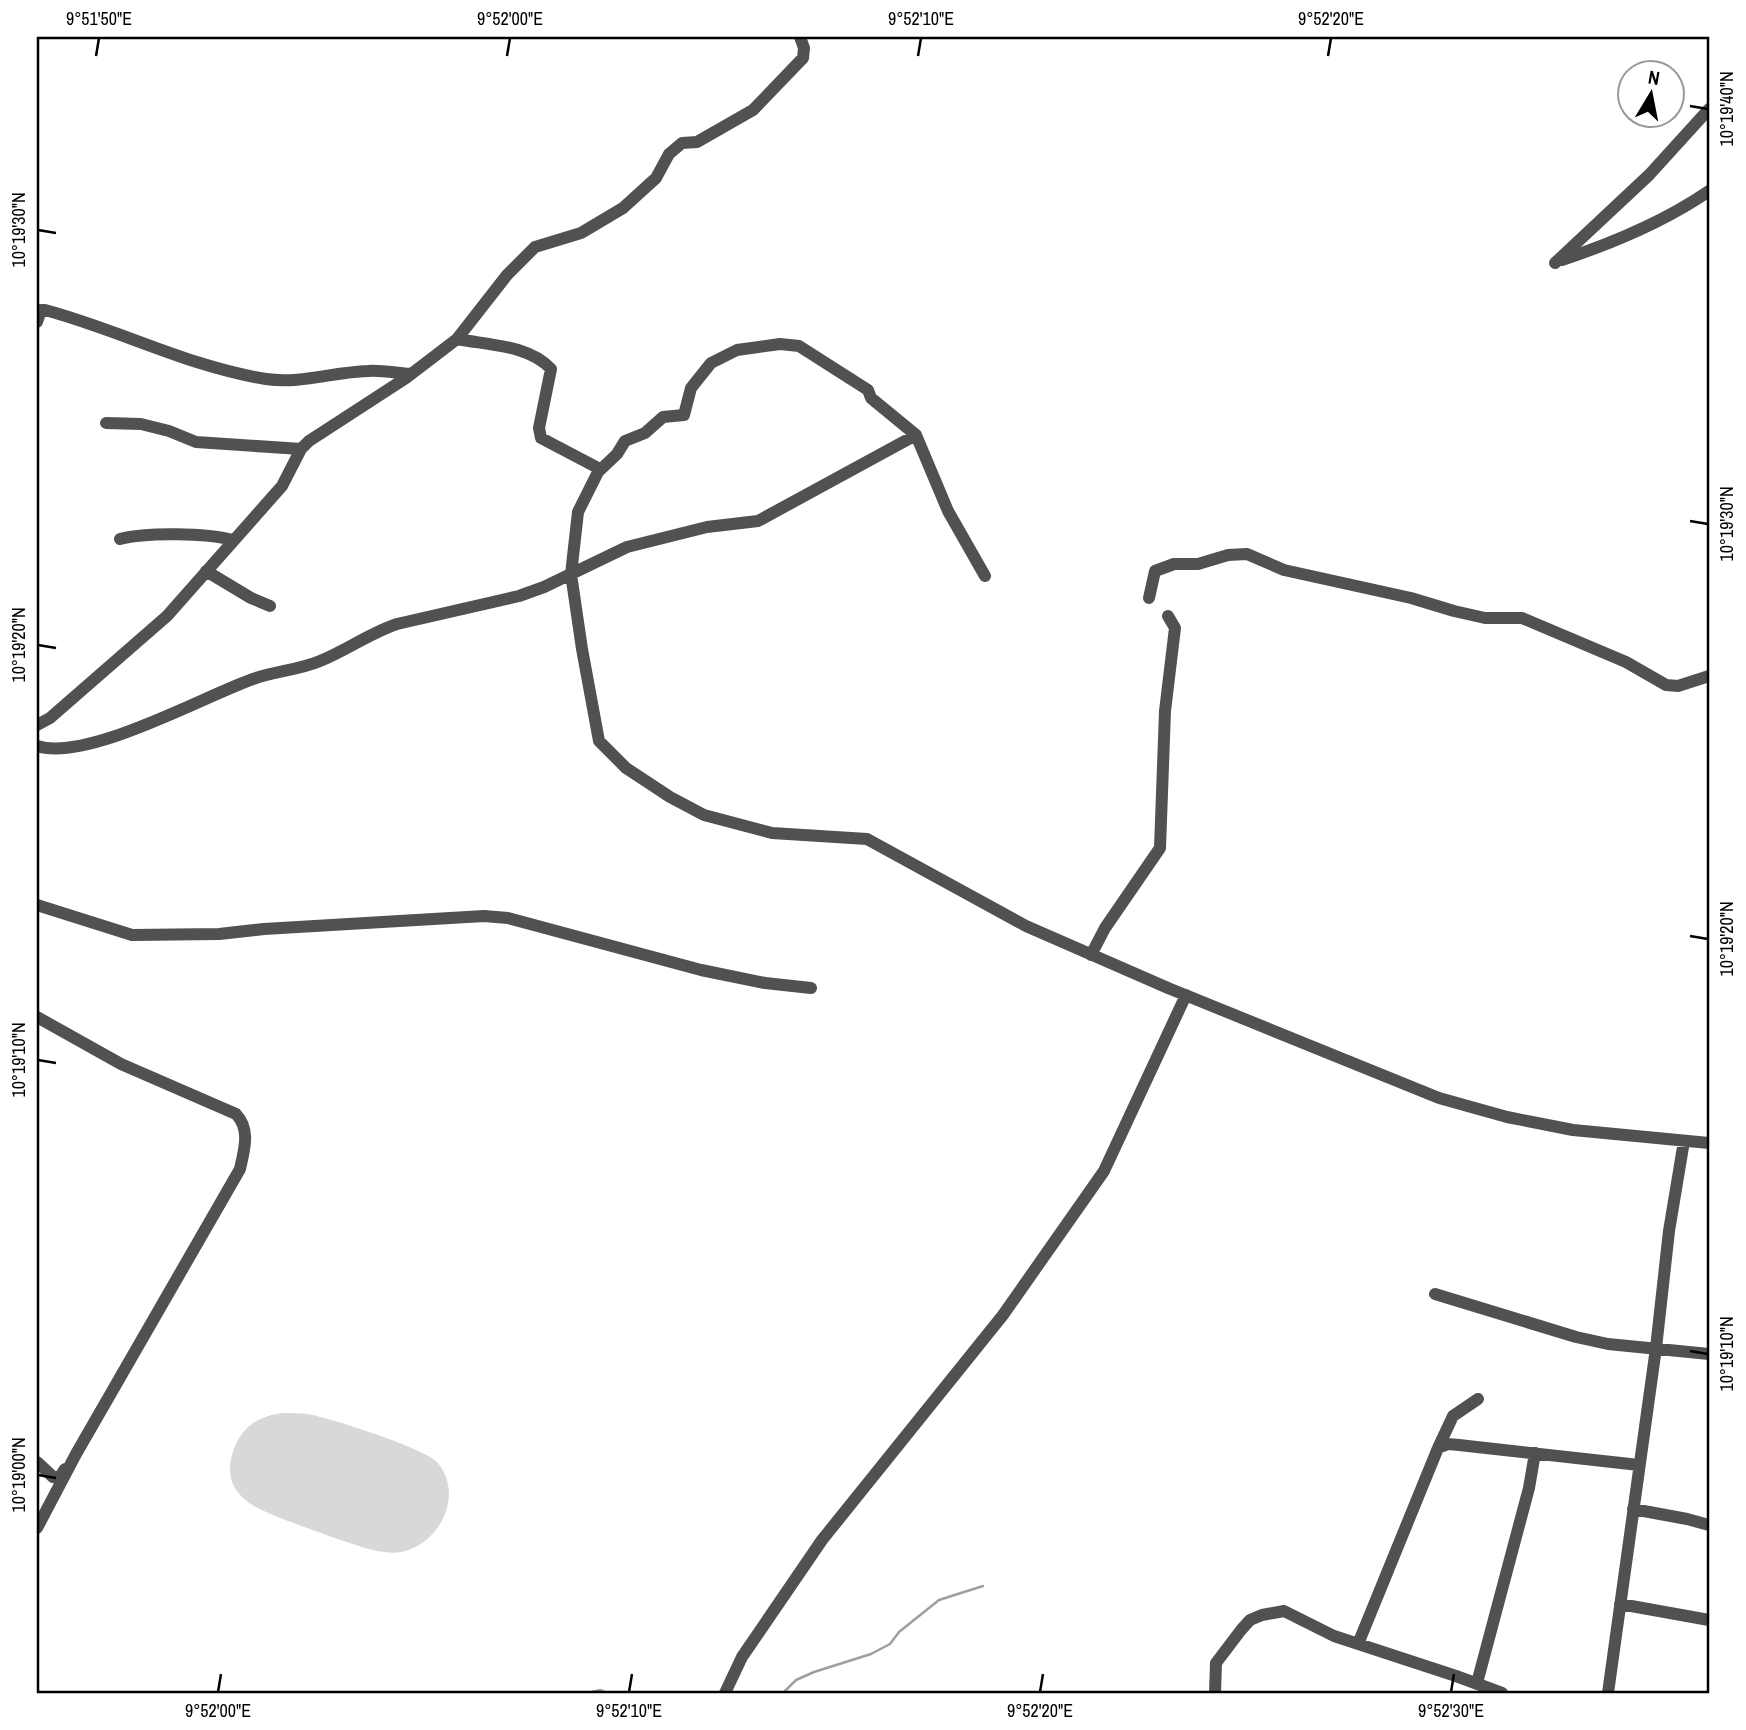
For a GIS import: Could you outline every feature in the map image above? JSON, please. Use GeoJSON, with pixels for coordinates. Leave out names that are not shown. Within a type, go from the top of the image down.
{"type":"FeatureCollection","features":[{"type":"Feature","properties":{"kind":"street"},"geometry":{"type":"LineString","coordinates":[[37,725],[50,718],[167,616],[282,486],[301,449],[309,441],[411,374],[457,339],[507,275],[535,247],[588,230],[623,208],[656,178],[669,154],[682,143],[697,142],[753,110],[803,58],[805,52],[800,37]]}},
{"type":"Feature","properties":{"kind":"street"},"geometry":{"type":"LineString","coordinates":[[1709,109],[1649,175],[1555,263],[1614,242],[1709,191]]}},
{"type":"Feature","properties":{"kind":"street"},"geometry":{"type":"LineString","coordinates":[[37,323],[41,310],[45,310],[86,321],[178,357],[263,379],[291,381],[369,370],[411,374]]}},
{"type":"Feature","properties":{"kind":"street"},"geometry":{"type":"LineString","coordinates":[[457,339],[528,353],[543,360],[551,369],[539,428],[541,439],[600,469]]}},
{"type":"Feature","properties":{"kind":"street"},"geometry":{"type":"LineString","coordinates":[[985,576],[948,511],[916,435],[872,398],[869,390],[799,346],[780,344],[737,351],[711,363],[691,388],[684,415],[663,417],[645,433],[630,437],[617,454],[600,469],[578,512],[571,574],[599,741],[626,768],[670,797],[704,815],[772,833],[867,839],[1026,926],[1186,995],[1439,1098],[1507,1117],[1573,1130],[1709,1143]]}},
{"type":"Feature","properties":{"kind":"street"},"geometry":{"type":"LineString","coordinates":[[106,423],[141,424],[196,442],[301,449]]}},
{"type":"Feature","properties":{"kind":"street"},"geometry":{"type":"LineString","coordinates":[[37,746],[55,750],[76,748],[137,728],[252,679],[323,660],[378,630],[519,596],[544,587],[627,547],[707,527],[758,522],[916,435]]}},
{"type":"Feature","properties":{"kind":"street"},"geometry":{"type":"LineString","coordinates":[[120,539],[162,533],[233,540]]}},
{"type":"Feature","properties":{"kind":"street"},"geometry":{"type":"LineString","coordinates":[[1149,598],[1158,568],[1174,564],[1198,564],[1228,555],[1247,554],[1284,570],[1411,598],[1454,611],[1485,618],[1522,618],[1626,662],[1666,685],[1678,686],[1709,676]]}},
{"type":"Feature","properties":{"kind":"street"},"geometry":{"type":"LineString","coordinates":[[206,571],[270,606]]}},
{"type":"Feature","properties":{"kind":"street"},"geometry":{"type":"LineString","coordinates":[[1091,955],[1105,928],[1160,848],[1165,711],[1175,628],[1168,616]]}},
{"type":"Feature","properties":{"kind":"street"},"geometry":{"type":"LineString","coordinates":[[37,905],[132,936],[219,934],[471,916],[508,918],[701,970],[765,983],[811,988]]}},
{"type":"Feature","properties":{"kind":"street"},"geometry":{"type":"LineString","coordinates":[[725,1693],[741,1657],[822,1540],[1003,1315],[1104,1171],[1186,995]]}},
{"type":"Feature","properties":{"kind":"street"},"geometry":{"type":"LineString","coordinates":[[37,1017],[121,1064],[236,1114],[245,1130],[246,1142],[240,1169],[76,1454],[37,1528]]}},
{"type":"Feature","properties":{"kind":"street"},"geometry":{"type":"LineString","coordinates":[[1608,1693],[1656,1348],[1669,1231],[1685,1141]]}},
{"type":"Feature","properties":{"kind":"street"},"geometry":{"type":"LineString","coordinates":[[1435,1294],[1576,1338],[1608,1344],[1709,1354]]}},
{"type":"Feature","properties":{"kind":"street"},"geometry":{"type":"LineString","coordinates":[[1358,1644],[1453,1416],[1478,1399]]}},
{"type":"Feature","properties":{"kind":"street"},"geometry":{"type":"LineString","coordinates":[[1438,1448],[1448,1444],[1639,1465]]}},
{"type":"Feature","properties":{"kind":"street"},"geometry":{"type":"LineString","coordinates":[[1476,1684],[1529,1488],[1535,1453]]}},
{"type":"Feature","properties":{"kind":"street"},"geometry":{"type":"LineString","coordinates":[[37,1462],[53,1477],[60,1476],[76,1454]]}},
{"type":"Feature","properties":{"kind":"street"},"geometry":{"type":"LineString","coordinates":[[1633,1509],[1687,1518],[1709,1525]]}},
{"type":"Feature","properties":{"kind":"street"},"geometry":{"type":"LineString","coordinates":[[1620,1604],[1709,1620]]}},
{"type":"Feature","properties":{"kind":"street"},"geometry":{"type":"LineString","coordinates":[[1215,1693],[1216,1663],[1250,1619],[1284,1611],[1334,1636],[1502,1693]]}},
{"type":"Feature","properties":{"kind":"shaded area"},"geometry":{"type":"Polygon","coordinates":[[[282,1413],[308,1414],[336,1421],[429,1456],[437,1462],[445,1475],[449,1489],[448,1503],[437,1529],[415,1547],[401,1552],[383,1552],[284,1520],[245,1499],[236,1489],[231,1477],[231,1462],[236,1444],[244,1431],[255,1422],[282,1413]]]}},
{"type":"Feature","properties":{"kind":"waterway"},"geometry":{"type":"LineString","coordinates":[[783,1693],[796,1680],[871,1654],[890,1644],[899,1632],[939,1600],[983,1586]]}},
{"type":"Feature","properties":{"kind":"waterway"},"geometry":{"type":"LineString","coordinates":[[587,1693],[600,1690],[607,1693]]}}]}
